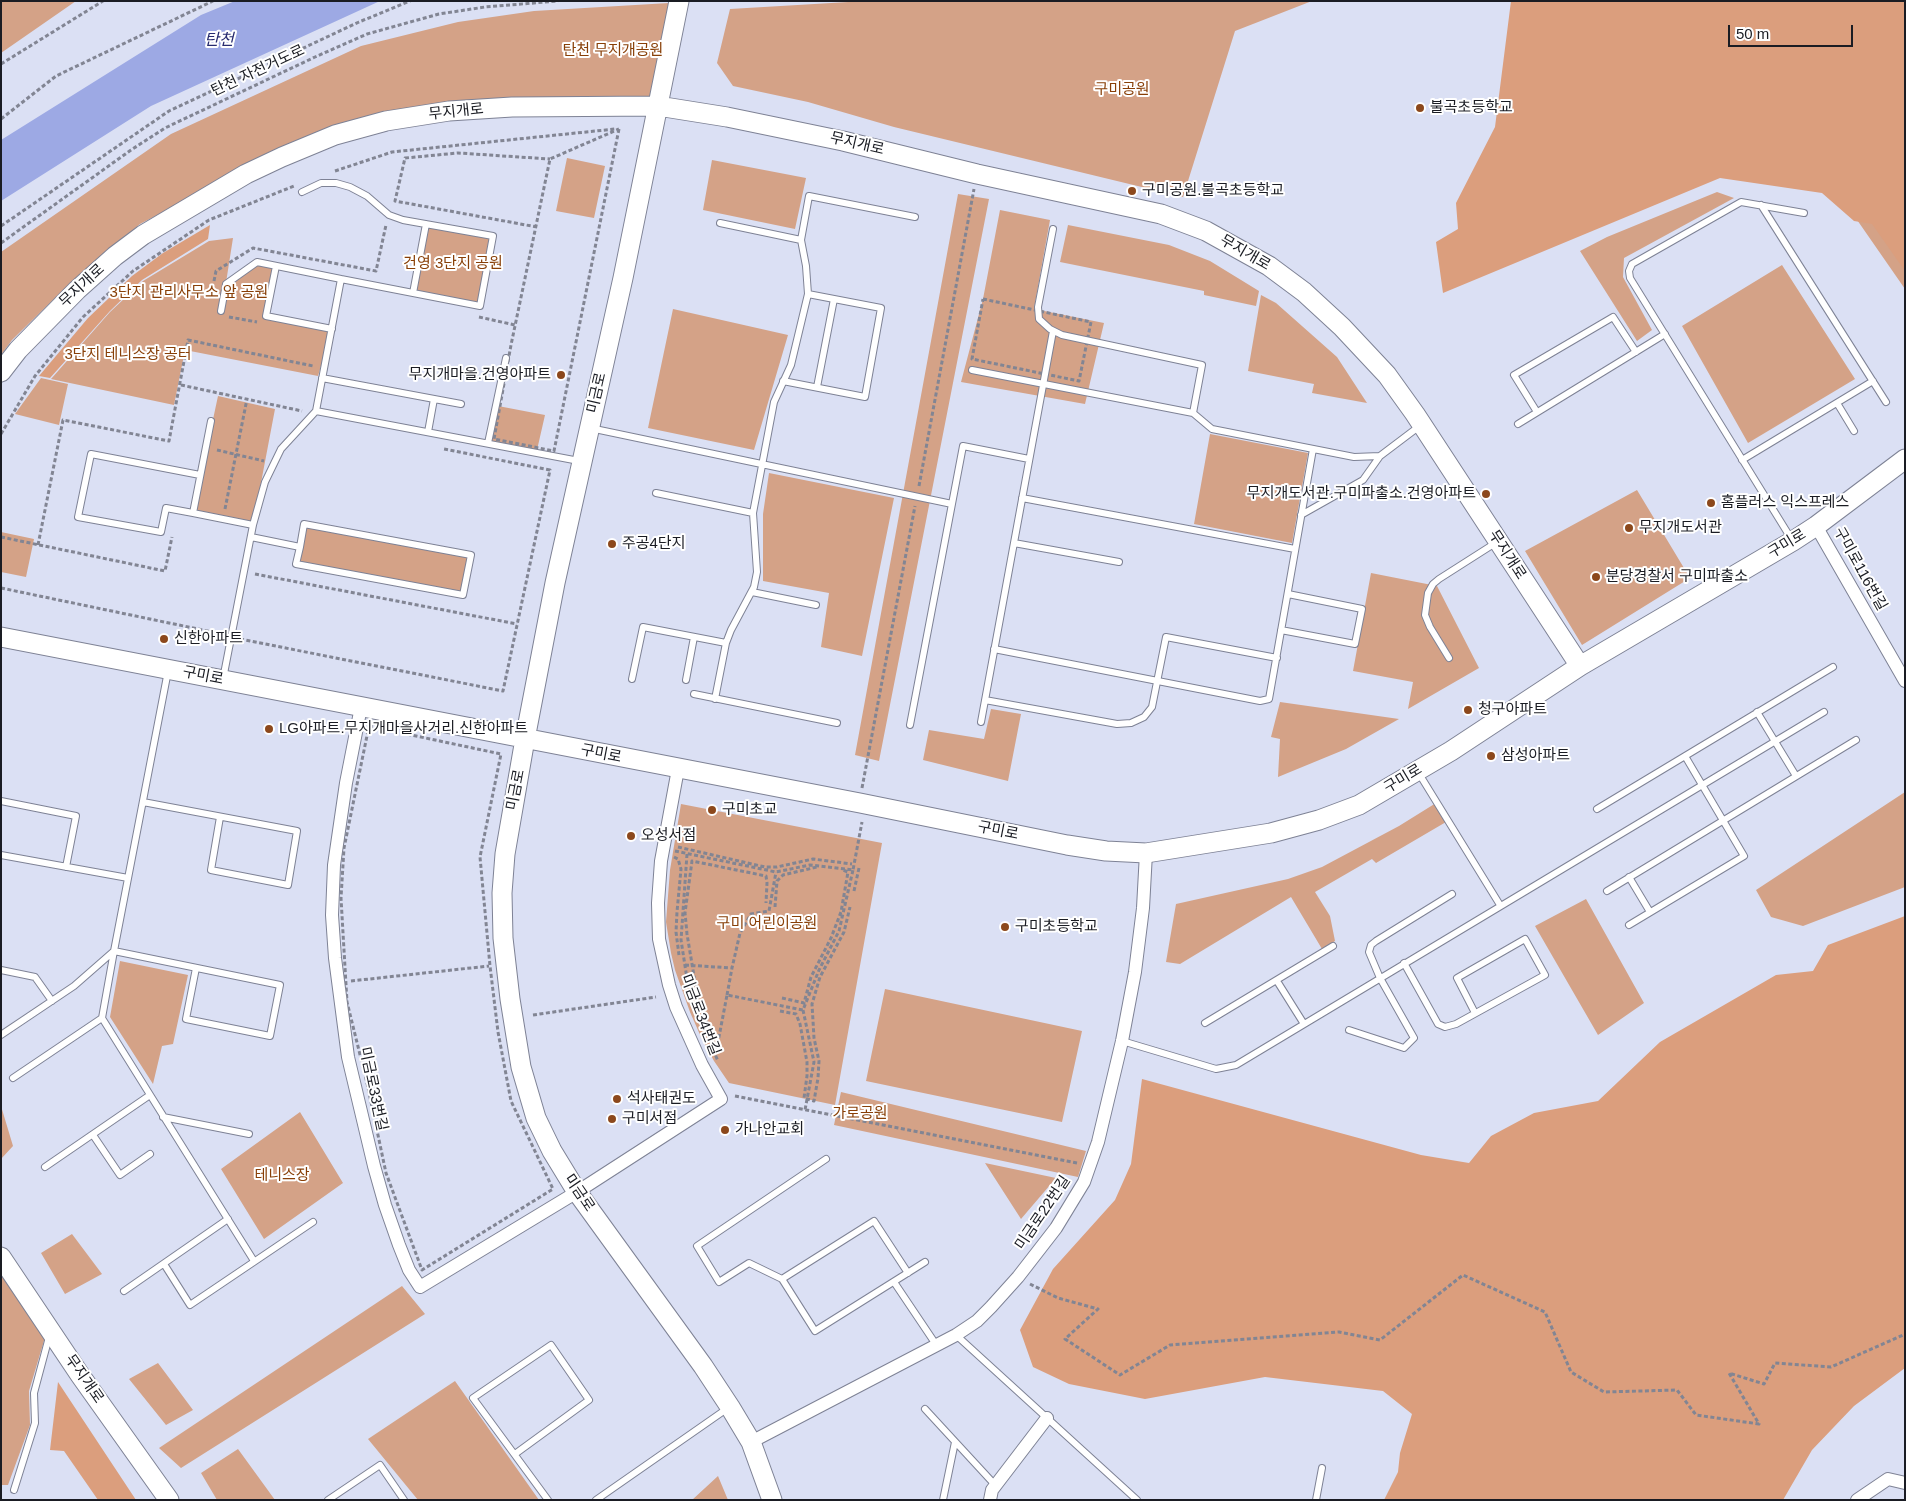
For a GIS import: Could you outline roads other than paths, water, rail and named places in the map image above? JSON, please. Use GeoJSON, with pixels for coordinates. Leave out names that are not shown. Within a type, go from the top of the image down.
{"type":"FeatureCollection","features":[{"type":"Feature","properties":{"kind":"street","name":"미금로"},"geometry":{"type":"LineString","coordinates":[[679,1],[623,278],[555,583],[525,739],[508,834],[504,872],[502,919],[504,957],[515,1034],[527,1092],[536,1118],[552,1151],[577,1192],[703,1366],[730,1407],[751,1442],[772,1500]]}},
{"type":"Feature","properties":{"kind":"street","name":"무지개로"},"geometry":{"type":"LineString","coordinates":[[1,372],[18,350],[77,290],[115,256],[143,235],[246,174],[282,156],[335,135],[386,121],[449,111],[521,106],[658,106],[727,117],[843,141],[977,174],[1161,214],[1186,222],[1269,266],[1304,292],[1342,327],[1386,376],[1422,425],[1580,666]]}},
{"type":"Feature","properties":{"kind":"street","name":"구미로"},"geometry":{"type":"LineString","coordinates":[[1,637],[1066,845],[1106,851],[1146,853],[1271,832],[1319,820],[1359,805],[1418,770],[1580,666],[1816,526],[1905,459]]}},
{"type":"Feature","properties":{"kind":"street","name":"구미로116번길"},"geometry":{"type":"LineString","coordinates":[[1816,526],[1905,681]]}},
{"type":"Feature","properties":{"kind":"street","name":"미금로33번길"},"geometry":{"type":"LineString","coordinates":[[361,707],[346,783],[334,865],[332,915],[335,958],[348,1057],[366,1134],[384,1205],[410,1270],[420,1287],[577,1192]]}},
{"type":"Feature","properties":{"kind":"street","name":"미금로34번길"},"geometry":{"type":"LineString","coordinates":[[577,1192],[721,1099],[702,1065],[676,1007],[659,939],[658,904],[661,861],[678,769]]}},
{"type":"Feature","properties":{"kind":"street","name":"미금로22번길"},"geometry":{"type":"LineString","coordinates":[[751,1442],[956,1336],[976,1321],[1018,1278],[1056,1228],[1084,1182],[1098,1142],[1122,1041],[1135,972],[1142,917],[1146,853]]}},
{"type":"Feature","properties":{"kind":"street","name":"무지개로"},"geometry":{"type":"LineString","coordinates":[[1,1257],[169,1500]]}},
{"type":"Feature","properties":{"kind":"street"},"geometry":{"type":"LineString","coordinates":[[990,1500],[992,1490],[1047,1418]]}},
{"type":"Feature","properties":{"kind":"street"},"geometry":{"type":"LineString","coordinates":[[1857,1500],[1888,1479],[1905,1483]]}},
{"type":"Feature","properties":{"kind":"lane"},"geometry":{"type":"LineString","coordinates":[[221,310],[226,284],[257,262],[480,306],[493,236],[404,220],[389,215],[367,196],[350,187],[336,183],[321,183],[302,192]]}},
{"type":"Feature","properties":{"kind":"lane"},"geometry":{"type":"LineString","coordinates":[[715,699],[726,643],[752,592],[757,572],[753,513],[774,402],[795,353],[808,294],[806,266],[801,240],[810,196],[915,217]]}},
{"type":"Feature","properties":{"kind":"lane"},"geometry":{"type":"LineString","coordinates":[[1792,541],[1630,278],[1629,271],[1632,264],[1741,202],[1804,213]]}},
{"type":"Feature","properties":{"kind":"lane"},"geometry":{"type":"LineString","coordinates":[[1761,205],[1886,402]]}},
{"type":"Feature","properties":{"kind":"lane"},"geometry":{"type":"LineString","coordinates":[[720,223],[801,240]]}},
{"type":"Feature","properties":{"kind":"lane"},"geometry":{"type":"LineString","coordinates":[[413,293],[426,224]]}},
{"type":"Feature","properties":{"kind":"lane"},"geometry":{"type":"LineString","coordinates":[[1053,229],[1038,307],[1039,319],[1062,335],[1202,365],[1193,413]]}},
{"type":"Feature","properties":{"kind":"lane"},"geometry":{"type":"LineString","coordinates":[[276,266],[266,316],[332,329]]}},
{"type":"Feature","properties":{"kind":"lane"},"geometry":{"type":"LineString","coordinates":[[223,680],[253,525],[266,482],[281,449],[316,411],[341,279]]}},
{"type":"Feature","properties":{"kind":"lane"},"geometry":{"type":"LineString","coordinates":[[783,381],[866,397],[881,308],[808,294]]}},
{"type":"Feature","properties":{"kind":"lane"},"geometry":{"type":"LineString","coordinates":[[817,387],[834,299]]}},
{"type":"Feature","properties":{"kind":"lane"},"geometry":{"type":"LineString","coordinates":[[1537,412],[1514,375],[1613,317],[1636,352]]}},
{"type":"Feature","properties":{"kind":"lane"},"geometry":{"type":"LineString","coordinates":[[981,722],[1054,331]]}},
{"type":"Feature","properties":{"kind":"lane"},"geometry":{"type":"LineString","coordinates":[[1518,424],[1665,334]]}},
{"type":"Feature","properties":{"kind":"lane"},"geometry":{"type":"LineString","coordinates":[[488,444],[506,358]]}},
{"type":"Feature","properties":{"kind":"lane"},"geometry":{"type":"LineString","coordinates":[[972,370],[1193,413],[1212,429],[1354,457],[1380,456]]}},
{"type":"Feature","properties":{"kind":"lane"},"geometry":{"type":"LineString","coordinates":[[322,378],[461,404]]}},
{"type":"Feature","properties":{"kind":"lane"},"geometry":{"type":"LineString","coordinates":[[1742,460],[1872,381]]}},
{"type":"Feature","properties":{"kind":"lane"},"geometry":{"type":"LineString","coordinates":[[428,432],[434,399]]}},
{"type":"Feature","properties":{"kind":"lane"},"geometry":{"type":"LineString","coordinates":[[1837,403],[1854,431]]}},
{"type":"Feature","properties":{"kind":"lane"},"geometry":{"type":"LineString","coordinates":[[316,411],[581,461]]}},
{"type":"Feature","properties":{"kind":"lane"},"geometry":{"type":"LineString","coordinates":[[193,513],[212,421]]}},
{"type":"Feature","properties":{"kind":"lane"},"geometry":{"type":"LineString","coordinates":[[1301,515],[1363,480],[1380,456],[1422,425]]}},
{"type":"Feature","properties":{"kind":"lane"},"geometry":{"type":"LineString","coordinates":[[589,428],[952,504]]}},
{"type":"Feature","properties":{"kind":"lane"},"geometry":{"type":"LineString","coordinates":[[910,725],[963,446],[1029,459]]}},
{"type":"Feature","properties":{"kind":"lane"},"geometry":{"type":"LineString","coordinates":[[994,649],[1260,701],[1269,699],[1312,449]]}},
{"type":"Feature","properties":{"kind":"lane"},"geometry":{"type":"LineString","coordinates":[[200,475],[90,454],[78,517],[161,532],[166,508],[253,525]]}},
{"type":"Feature","properties":{"kind":"lane"},"geometry":{"type":"LineString","coordinates":[[656,493],[753,513]]}},
{"type":"Feature","properties":{"kind":"lane"},"geometry":{"type":"LineString","coordinates":[[1022,498],[1295,549]]}},
{"type":"Feature","properties":{"kind":"lane"},"geometry":{"type":"LineString","coordinates":[[304,524],[470,555],[463,595],[296,564],[300,547],[304,524]]}},
{"type":"Feature","properties":{"kind":"lane"},"geometry":{"type":"LineString","coordinates":[[251,538],[300,547]]}},
{"type":"Feature","properties":{"kind":"lane"},"geometry":{"type":"LineString","coordinates":[[1449,658],[1425,615],[1428,594],[1433,584],[1439,579],[1498,542]]}},
{"type":"Feature","properties":{"kind":"lane"},"geometry":{"type":"LineString","coordinates":[[1014,543],[1119,562]]}},
{"type":"Feature","properties":{"kind":"lane"},"geometry":{"type":"LineString","coordinates":[[752,592],[816,605]]}},
{"type":"Feature","properties":{"kind":"lane"},"geometry":{"type":"LineString","coordinates":[[1281,630],[1355,644],[1362,609],[1288,594]]}},
{"type":"Feature","properties":{"kind":"lane"},"geometry":{"type":"LineString","coordinates":[[632,679],[642,627],[726,643]]}},
{"type":"Feature","properties":{"kind":"lane"},"geometry":{"type":"LineString","coordinates":[[686,680],[694,637]]}},
{"type":"Feature","properties":{"kind":"lane"},"geometry":{"type":"LineString","coordinates":[[985,700],[1117,724],[1131,723],[1144,717],[1152,707],[1166,637],[1277,658]]}},
{"type":"Feature","properties":{"kind":"lane"},"geometry":{"type":"LineString","coordinates":[[1597,808],[1833,667]]}},
{"type":"Feature","properties":{"kind":"lane"},"geometry":{"type":"LineString","coordinates":[[168,670],[102,1018],[254,1261]]}},
{"type":"Feature","properties":{"kind":"lane"},"geometry":{"type":"LineString","coordinates":[[694,694],[838,723]]}},
{"type":"Feature","properties":{"kind":"lane"},"geometry":{"type":"LineString","coordinates":[[1758,712],[1796,776]]}},
{"type":"Feature","properties":{"kind":"lane"},"geometry":{"type":"LineString","coordinates":[[1122,1041],[1216,1069],[1236,1065],[1824,712]]}},
{"type":"Feature","properties":{"kind":"lane"},"geometry":{"type":"LineString","coordinates":[[1607,890],[1856,740]]}},
{"type":"Feature","properties":{"kind":"lane"},"geometry":{"type":"LineString","coordinates":[[1629,925],[1744,856],[1685,756]]}},
{"type":"Feature","properties":{"kind":"lane"},"geometry":{"type":"LineString","coordinates":[[1418,770],[1500,905]]}},
{"type":"Feature","properties":{"kind":"lane"},"geometry":{"type":"LineString","coordinates":[[1,801],[76,816],[66,867]]}},
{"type":"Feature","properties":{"kind":"lane"},"geometry":{"type":"LineString","coordinates":[[143,802],[297,831],[288,885],[211,870],[220,817]]}},
{"type":"Feature","properties":{"kind":"lane"},"geometry":{"type":"LineString","coordinates":[[1,855],[128,878]]}},
{"type":"Feature","properties":{"kind":"lane"},"geometry":{"type":"LineString","coordinates":[[1629,877],[1650,912]]}},
{"type":"Feature","properties":{"kind":"lane"},"geometry":{"type":"LineString","coordinates":[[1349,1030],[1404,1048],[1414,1038],[1380,978],[1369,952],[1371,945],[1376,941],[1452,894]]}},
{"type":"Feature","properties":{"kind":"lane"},"geometry":{"type":"LineString","coordinates":[[1404,964],[1438,1024],[1445,1027],[1456,1024],[1476,1013],[1545,975],[1525,939],[1456,978],[1476,1013]]}},
{"type":"Feature","properties":{"kind":"lane"},"geometry":{"type":"LineString","coordinates":[[1205,1022],[1277,981],[1333,946]]}},
{"type":"Feature","properties":{"kind":"lane"},"geometry":{"type":"LineString","coordinates":[[114,951],[280,985],[270,1036],[186,1018],[196,968]]}},
{"type":"Feature","properties":{"kind":"lane"},"geometry":{"type":"LineString","coordinates":[[1,1035],[74,986],[114,951]]}},
{"type":"Feature","properties":{"kind":"lane"},"geometry":{"type":"LineString","coordinates":[[1,970],[35,977],[52,1000]]}},
{"type":"Feature","properties":{"kind":"lane"},"geometry":{"type":"LineString","coordinates":[[1277,981],[1304,1024]]}},
{"type":"Feature","properties":{"kind":"lane"},"geometry":{"type":"LineString","coordinates":[[13,1078],[102,1018]]}},
{"type":"Feature","properties":{"kind":"lane"},"geometry":{"type":"LineString","coordinates":[[45,1167],[150,1096]]}},
{"type":"Feature","properties":{"kind":"lane"},"geometry":{"type":"LineString","coordinates":[[163,1117],[249,1134]]}},
{"type":"Feature","properties":{"kind":"lane"},"geometry":{"type":"LineString","coordinates":[[93,1135],[120,1175],[150,1154]]}},
{"type":"Feature","properties":{"kind":"lane"},"geometry":{"type":"LineString","coordinates":[[826,1159],[697,1246],[719,1282],[749,1263],[782,1279],[815,1331],[925,1262]]}},
{"type":"Feature","properties":{"kind":"lane"},"geometry":{"type":"LineString","coordinates":[[124,1291],[228,1219]]}},
{"type":"Feature","properties":{"kind":"lane"},"geometry":{"type":"LineString","coordinates":[[782,1279],[874,1221],[908,1273]]}},
{"type":"Feature","properties":{"kind":"lane"},"geometry":{"type":"LineString","coordinates":[[164,1264],[190,1305],[313,1222]]}},
{"type":"Feature","properties":{"kind":"lane"},"geometry":{"type":"LineString","coordinates":[[894,1282],[937,1346]]}},
{"type":"Feature","properties":{"kind":"lane"},"geometry":{"type":"LineString","coordinates":[[14,1490],[35,1423],[34,1393],[51,1331]]}},
{"type":"Feature","properties":{"kind":"lane"},"geometry":{"type":"LineString","coordinates":[[956,1336],[1137,1500]]}},
{"type":"Feature","properties":{"kind":"lane"},"geometry":{"type":"LineString","coordinates":[[515,1454],[589,1400],[551,1345],[474,1398],[548,1500]]}},
{"type":"Feature","properties":{"kind":"lane"},"geometry":{"type":"LineString","coordinates":[[596,1500],[730,1407]]}},
{"type":"Feature","properties":{"kind":"lane"},"geometry":{"type":"LineString","coordinates":[[925,1409],[996,1486]]}},
{"type":"Feature","properties":{"kind":"lane"},"geometry":{"type":"LineString","coordinates":[[944,1500],[956,1442]]}},
{"type":"Feature","properties":{"kind":"lane"},"geometry":{"type":"LineString","coordinates":[[328,1500],[380,1465],[404,1500]]}},
{"type":"Feature","properties":{"kind":"lane"},"geometry":{"type":"LineString","coordinates":[[1316,1500],[1322,1468]]}},
{"type":"Feature","properties":{"kind":"water","name":"탄천"},"geometry":{"type":"Polygon","coordinates":[[[235,1],[380,1],[151,106],[1,201],[1,140],[201,15],[235,1]]]}},
{"type":"Feature","properties":{"kind":"place","name":"불곡초등학교"},"geometry":{"type":"Point","coordinates":[1420,108]}},
{"type":"Feature","properties":{"kind":"place","name":"구미공원.불곡초등학교"},"geometry":{"type":"Point","coordinates":[1132,191]}},
{"type":"Feature","properties":{"kind":"place","name":"무지개마을.건영아파트"},"geometry":{"type":"Point","coordinates":[561,375]}},
{"type":"Feature","properties":{"kind":"place","name":"무지개도서관.구미파출소.건영아파트"},"geometry":{"type":"Point","coordinates":[1486,494]}},
{"type":"Feature","properties":{"kind":"place","name":"홈플러스 익스프레스"},"geometry":{"type":"Point","coordinates":[1711,503]}},
{"type":"Feature","properties":{"kind":"place","name":"무지개도서관"},"geometry":{"type":"Point","coordinates":[1629,528]}},
{"type":"Feature","properties":{"kind":"place","name":"주공4단지"},"geometry":{"type":"Point","coordinates":[612,544]}},
{"type":"Feature","properties":{"kind":"place","name":"분당경찰서 구미파출소"},"geometry":{"type":"Point","coordinates":[1596,577]}},
{"type":"Feature","properties":{"kind":"place","name":"신한아파트"},"geometry":{"type":"Point","coordinates":[164,639]}},
{"type":"Feature","properties":{"kind":"place","name":"청구아파트"},"geometry":{"type":"Point","coordinates":[1468,710]}},
{"type":"Feature","properties":{"kind":"place","name":"LG아파트.무지개마을사거리.신한아파트"},"geometry":{"type":"Point","coordinates":[269,729]}},
{"type":"Feature","properties":{"kind":"place","name":"삼성아파트"},"geometry":{"type":"Point","coordinates":[1491,756]}},
{"type":"Feature","properties":{"kind":"place","name":"구미초교"},"geometry":{"type":"Point","coordinates":[712,810]}},
{"type":"Feature","properties":{"kind":"place","name":"오성서점"},"geometry":{"type":"Point","coordinates":[631,836]}},
{"type":"Feature","properties":{"kind":"place","name":"구미초등학교"},"geometry":{"type":"Point","coordinates":[1005,927]}},
{"type":"Feature","properties":{"kind":"place","name":"석사태권도"},"geometry":{"type":"Point","coordinates":[617,1099]}},
{"type":"Feature","properties":{"kind":"place","name":"구미서점"},"geometry":{"type":"Point","coordinates":[612,1119]}},
{"type":"Feature","properties":{"kind":"place","name":"가나안교회"},"geometry":{"type":"Point","coordinates":[725,1130]}},
{"type":"Feature","properties":{"kind":"park label","name":"탄천 무지개공원"},"geometry":{"type":"Point","coordinates":[613,51]}},
{"type":"Feature","properties":{"kind":"park label","name":"구미공원"},"geometry":{"type":"Point","coordinates":[1122,90]}},
{"type":"Feature","properties":{"kind":"park label","name":"건영 3단지 공원"},"geometry":{"type":"Point","coordinates":[453,264]}},
{"type":"Feature","properties":{"kind":"park label","name":"3단지 관리사무소 앞 공원"},"geometry":{"type":"Point","coordinates":[189,293]}},
{"type":"Feature","properties":{"kind":"park label","name":"3단지 테니스장 공터"},"geometry":{"type":"Point","coordinates":[128,355]}},
{"type":"Feature","properties":{"kind":"park label","name":"구미 어린이공원"},"geometry":{"type":"Point","coordinates":[767,924]}},
{"type":"Feature","properties":{"kind":"park label","name":"가로공원"},"geometry":{"type":"Point","coordinates":[860,1114]}},
{"type":"Feature","properties":{"kind":"park label","name":"테니스장"},"geometry":{"type":"Point","coordinates":[282,1176]}}]}
